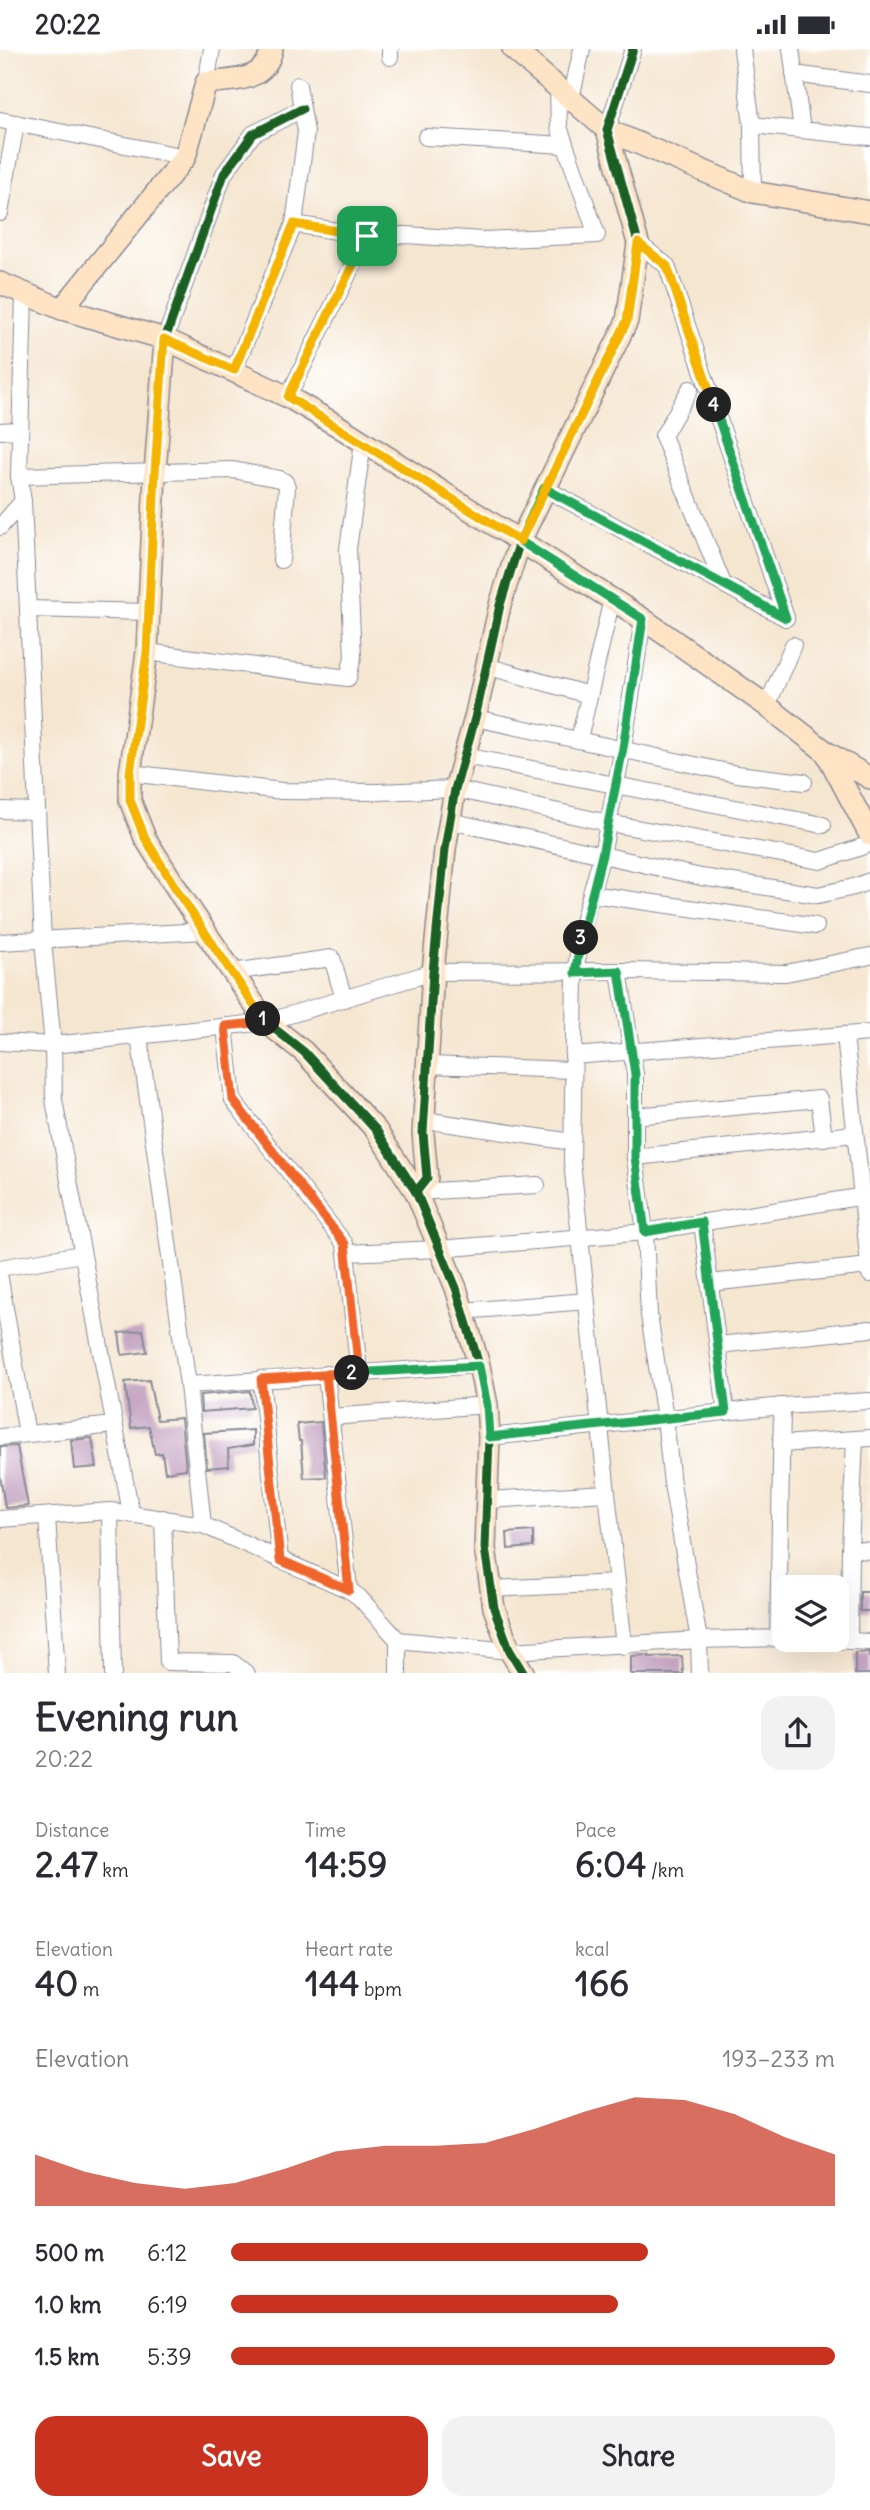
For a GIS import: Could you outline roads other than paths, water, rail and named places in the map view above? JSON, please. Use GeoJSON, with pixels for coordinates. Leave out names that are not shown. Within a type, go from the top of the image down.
{"type":"FeatureCollection","features":[{"type":"Feature","properties":{"kind":"street"},"geometry":{"type":"LineString","coordinates":[[62,309],[186,157],[206,83],[212,49]]}},
{"type":"Feature","properties":{"kind":"street"},"geometry":{"type":"LineString","coordinates":[[206,83],[256,75],[266,68],[272,49]]}},
{"type":"Feature","properties":{"kind":"street"},"geometry":{"type":"LineString","coordinates":[[513,49],[543,78],[607,130],[753,191],[870,212]]}},
{"type":"Feature","properties":{"kind":"street"},"geometry":{"type":"LineString","coordinates":[[294,224],[367,236],[406,235],[482,240],[597,235],[559,127],[564,93],[582,49]]}},
{"type":"Feature","properties":{"kind":"street"},"geometry":{"type":"LineString","coordinates":[[416,1192],[427,1178],[424,1120],[433,972],[455,789],[475,718],[500,605],[520,541],[627,321],[638,243],[607,130],[633,49]]}},
{"type":"Feature","properties":{"kind":"street"},"geometry":{"type":"LineString","coordinates":[[742,49],[752,125],[753,191]]}},
{"type":"Feature","properties":{"kind":"street"},"geometry":{"type":"LineString","coordinates":[[791,49],[802,130]]}},
{"type":"Feature","properties":{"kind":"street"},"geometry":{"type":"LineString","coordinates":[[794,74],[870,84]]}},
{"type":"Feature","properties":{"kind":"street"},"geometry":{"type":"LineString","coordinates":[[234,370],[294,224],[306,132],[298,85]]}},
{"type":"Feature","properties":{"kind":"street"},"geometry":{"type":"LineString","coordinates":[[302,109],[253,134],[224,174],[164,339],[147,652],[130,773],[130,800],[145,838],[266,1022],[304,1052],[376,1131],[416,1192],[456,1288],[479,1366],[487,1405],[489,1437],[485,1548],[494,1608],[510,1651],[523,1673]]}},
{"type":"Feature","properties":{"kind":"street"},"geometry":{"type":"LineString","coordinates":[[0,213],[8,122],[186,157]]}},
{"type":"Feature","properties":{"kind":"street"},"geometry":{"type":"LineString","coordinates":[[752,125],[870,137]]}},
{"type":"Feature","properties":{"kind":"street"},"geometry":{"type":"LineString","coordinates":[[426,137],[565,145]]}},
{"type":"Feature","properties":{"kind":"street"},"geometry":{"type":"LineString","coordinates":[[288,397],[367,236]]}},
{"type":"Feature","properties":{"kind":"street"},"geometry":{"type":"LineString","coordinates":[[544,488],[786,618],[667,266],[638,243]]}},
{"type":"Feature","properties":{"kind":"street"},"geometry":{"type":"LineString","coordinates":[[0,283],[62,309],[164,339],[288,397],[643,619],[767,706],[826,752],[870,778]]}},
{"type":"Feature","properties":{"kind":"street"},"geometry":{"type":"LineString","coordinates":[[24,295],[19,476],[23,501],[43,941],[53,1045],[54,1100],[131,1513]]}},
{"type":"Feature","properties":{"kind":"street"},"geometry":{"type":"LineString","coordinates":[[690,389],[663,436],[723,584]]}},
{"type":"Feature","properties":{"kind":"street"},"geometry":{"type":"LineString","coordinates":[[0,431],[19,431]]}},
{"type":"Feature","properties":{"kind":"street"},"geometry":{"type":"LineString","coordinates":[[147,652],[348,678],[353,657],[348,549],[363,442]]}},
{"type":"Feature","properties":{"kind":"street"},"geometry":{"type":"LineString","coordinates":[[19,476],[233,470],[285,482],[281,560]]}},
{"type":"Feature","properties":{"kind":"street"},"geometry":{"type":"LineString","coordinates":[[0,527],[23,501]]}},
{"type":"Feature","properties":{"kind":"street"},"geometry":{"type":"LineString","coordinates":[[579,739],[612,599]]}},
{"type":"Feature","properties":{"kind":"street"},"geometry":{"type":"LineString","coordinates":[[28,609],[149,612]]}},
{"type":"Feature","properties":{"kind":"street"},"geometry":{"type":"LineString","coordinates":[[624,1646],[572,1162],[573,1063],[575,973],[584,918],[602,855],[623,748],[643,619]]}},
{"type":"Feature","properties":{"kind":"street"},"geometry":{"type":"LineString","coordinates":[[767,706],[793,645]]}},
{"type":"Feature","properties":{"kind":"street"},"geometry":{"type":"LineString","coordinates":[[486,666],[589,695]]}},
{"type":"Feature","properties":{"kind":"street"},"geometry":{"type":"LineString","coordinates":[[475,718],[737,774],[804,782]]}},
{"type":"Feature","properties":{"kind":"street"},"geometry":{"type":"LineString","coordinates":[[826,752],[870,835]]}},
{"type":"Feature","properties":{"kind":"street"},"geometry":{"type":"LineString","coordinates":[[464,756],[823,825]]}},
{"type":"Feature","properties":{"kind":"street"},"geometry":{"type":"LineString","coordinates":[[130,773],[282,790],[377,792],[455,789],[608,823],[820,861],[870,844]]}},
{"type":"Feature","properties":{"kind":"street"},"geometry":{"type":"LineString","coordinates":[[0,810],[37,811]]}},
{"type":"Feature","properties":{"kind":"street"},"geometry":{"type":"LineString","coordinates":[[450,821],[701,877],[818,895],[870,881]]}},
{"type":"Feature","properties":{"kind":"street"},"geometry":{"type":"LineString","coordinates":[[591,894],[816,926]]}},
{"type":"Feature","properties":{"kind":"street"},"geometry":{"type":"LineString","coordinates":[[0,942],[205,930]]}},
{"type":"Feature","properties":{"kind":"street"},"geometry":{"type":"LineString","coordinates":[[0,1042],[53,1045],[266,1022],[433,972],[786,973],[870,956]]}},
{"type":"Feature","properties":{"kind":"street"},"geometry":{"type":"LineString","coordinates":[[232,972],[332,958],[345,999]]}},
{"type":"Feature","properties":{"kind":"street"},"geometry":{"type":"LineString","coordinates":[[619,971],[635,1074],[635,1157],[645,1232],[649,1315],[672,1484],[699,1640],[700,1673]]}},
{"type":"Feature","properties":{"kind":"street"},"geometry":{"type":"LineString","coordinates":[[225,1026],[233,1100],[345,1244],[359,1372]]}},
{"type":"Feature","properties":{"kind":"street"},"geometry":{"type":"LineString","coordinates":[[427,1065],[573,1063],[632,1051],[870,1033]]}},
{"type":"Feature","properties":{"kind":"street"},"geometry":{"type":"LineString","coordinates":[[710,1283],[869,1270],[866,1195],[855,1134],[845,1035]]}},
{"type":"Feature","properties":{"kind":"street"},"geometry":{"type":"LineString","coordinates":[[139,1036],[188,1385],[203,1525]]}},
{"type":"Feature","properties":{"kind":"street"},"geometry":{"type":"LineString","coordinates":[[635,1116],[819,1099],[824,1138]]}},
{"type":"Feature","properties":{"kind":"street"},"geometry":{"type":"LineString","coordinates":[[424,1120],[572,1142]]}},
{"type":"Feature","properties":{"kind":"street"},"geometry":{"type":"LineString","coordinates":[[635,1157],[855,1134]]}},
{"type":"Feature","properties":{"kind":"street"},"geometry":{"type":"LineString","coordinates":[[416,1192],[537,1185]]}},
{"type":"Feature","properties":{"kind":"street"},"geometry":{"type":"LineString","coordinates":[[345,1253],[645,1232],[866,1195]]}},
{"type":"Feature","properties":{"kind":"street"},"geometry":{"type":"LineString","coordinates":[[702,1222],[726,1412]]}},
{"type":"Feature","properties":{"kind":"street"},"geometry":{"type":"LineString","coordinates":[[0,1268],[82,1254]]}},
{"type":"Feature","properties":{"kind":"street"},"geometry":{"type":"LineString","coordinates":[[0,1279],[7,1351],[27,1434]]}},
{"type":"Feature","properties":{"kind":"street"},"geometry":{"type":"LineString","coordinates":[[462,1311],[587,1301]]}},
{"type":"Feature","properties":{"kind":"street"},"geometry":{"type":"LineString","coordinates":[[718,1345],[870,1329]]}},
{"type":"Feature","properties":{"kind":"street"},"geometry":{"type":"LineString","coordinates":[[188,1385],[479,1366]]}},
{"type":"Feature","properties":{"kind":"street"},"geometry":{"type":"LineString","coordinates":[[326,1374],[349,1590]]}},
{"type":"Feature","properties":{"kind":"street"},"geometry":{"type":"LineString","coordinates":[[261,1379],[280,1560]]}},
{"type":"Feature","properties":{"kind":"street"},"geometry":{"type":"LineString","coordinates":[[489,1437],[782,1406],[870,1401]]}},
{"type":"Feature","properties":{"kind":"street"},"geometry":{"type":"LineString","coordinates":[[331,1417],[487,1405]]}},
{"type":"Feature","properties":{"kind":"street"},"geometry":{"type":"LineString","coordinates":[[781,1575],[782,1406]]}},
{"type":"Feature","properties":{"kind":"street"},"geometry":{"type":"LineString","coordinates":[[0,1437],[114,1425]]}},
{"type":"Feature","properties":{"kind":"street"},"geometry":{"type":"LineString","coordinates":[[781,1444],[862,1438],[850,1549],[849,1640],[870,1642]]}},
{"type":"Feature","properties":{"kind":"street"},"geometry":{"type":"LineString","coordinates":[[487,1500],[607,1493]]}},
{"type":"Feature","properties":{"kind":"street"},"geometry":{"type":"LineString","coordinates":[[0,1519],[110,1511],[203,1525],[349,1590],[359,1597],[398,1640],[510,1651],[772,1638]]}},
{"type":"Feature","properties":{"kind":"street"},"geometry":{"type":"LineString","coordinates":[[110,1511],[113,1673]]}},
{"type":"Feature","properties":{"kind":"street"},"geometry":{"type":"LineString","coordinates":[[47,1516],[57,1673]]}},
{"type":"Feature","properties":{"kind":"street"},"geometry":{"type":"LineString","coordinates":[[163,1518],[169,1662],[233,1663],[246,1673]]}},
{"type":"Feature","properties":{"kind":"street"},"geometry":{"type":"LineString","coordinates":[[850,1549],[870,1551]]}},
{"type":"Feature","properties":{"kind":"street"},"geometry":{"type":"LineString","coordinates":[[491,1589],[617,1583]]}},
{"type":"Feature","properties":{"kind":"street"},"geometry":{"type":"LineString","coordinates":[[398,1640],[398,1673]]}}]}
